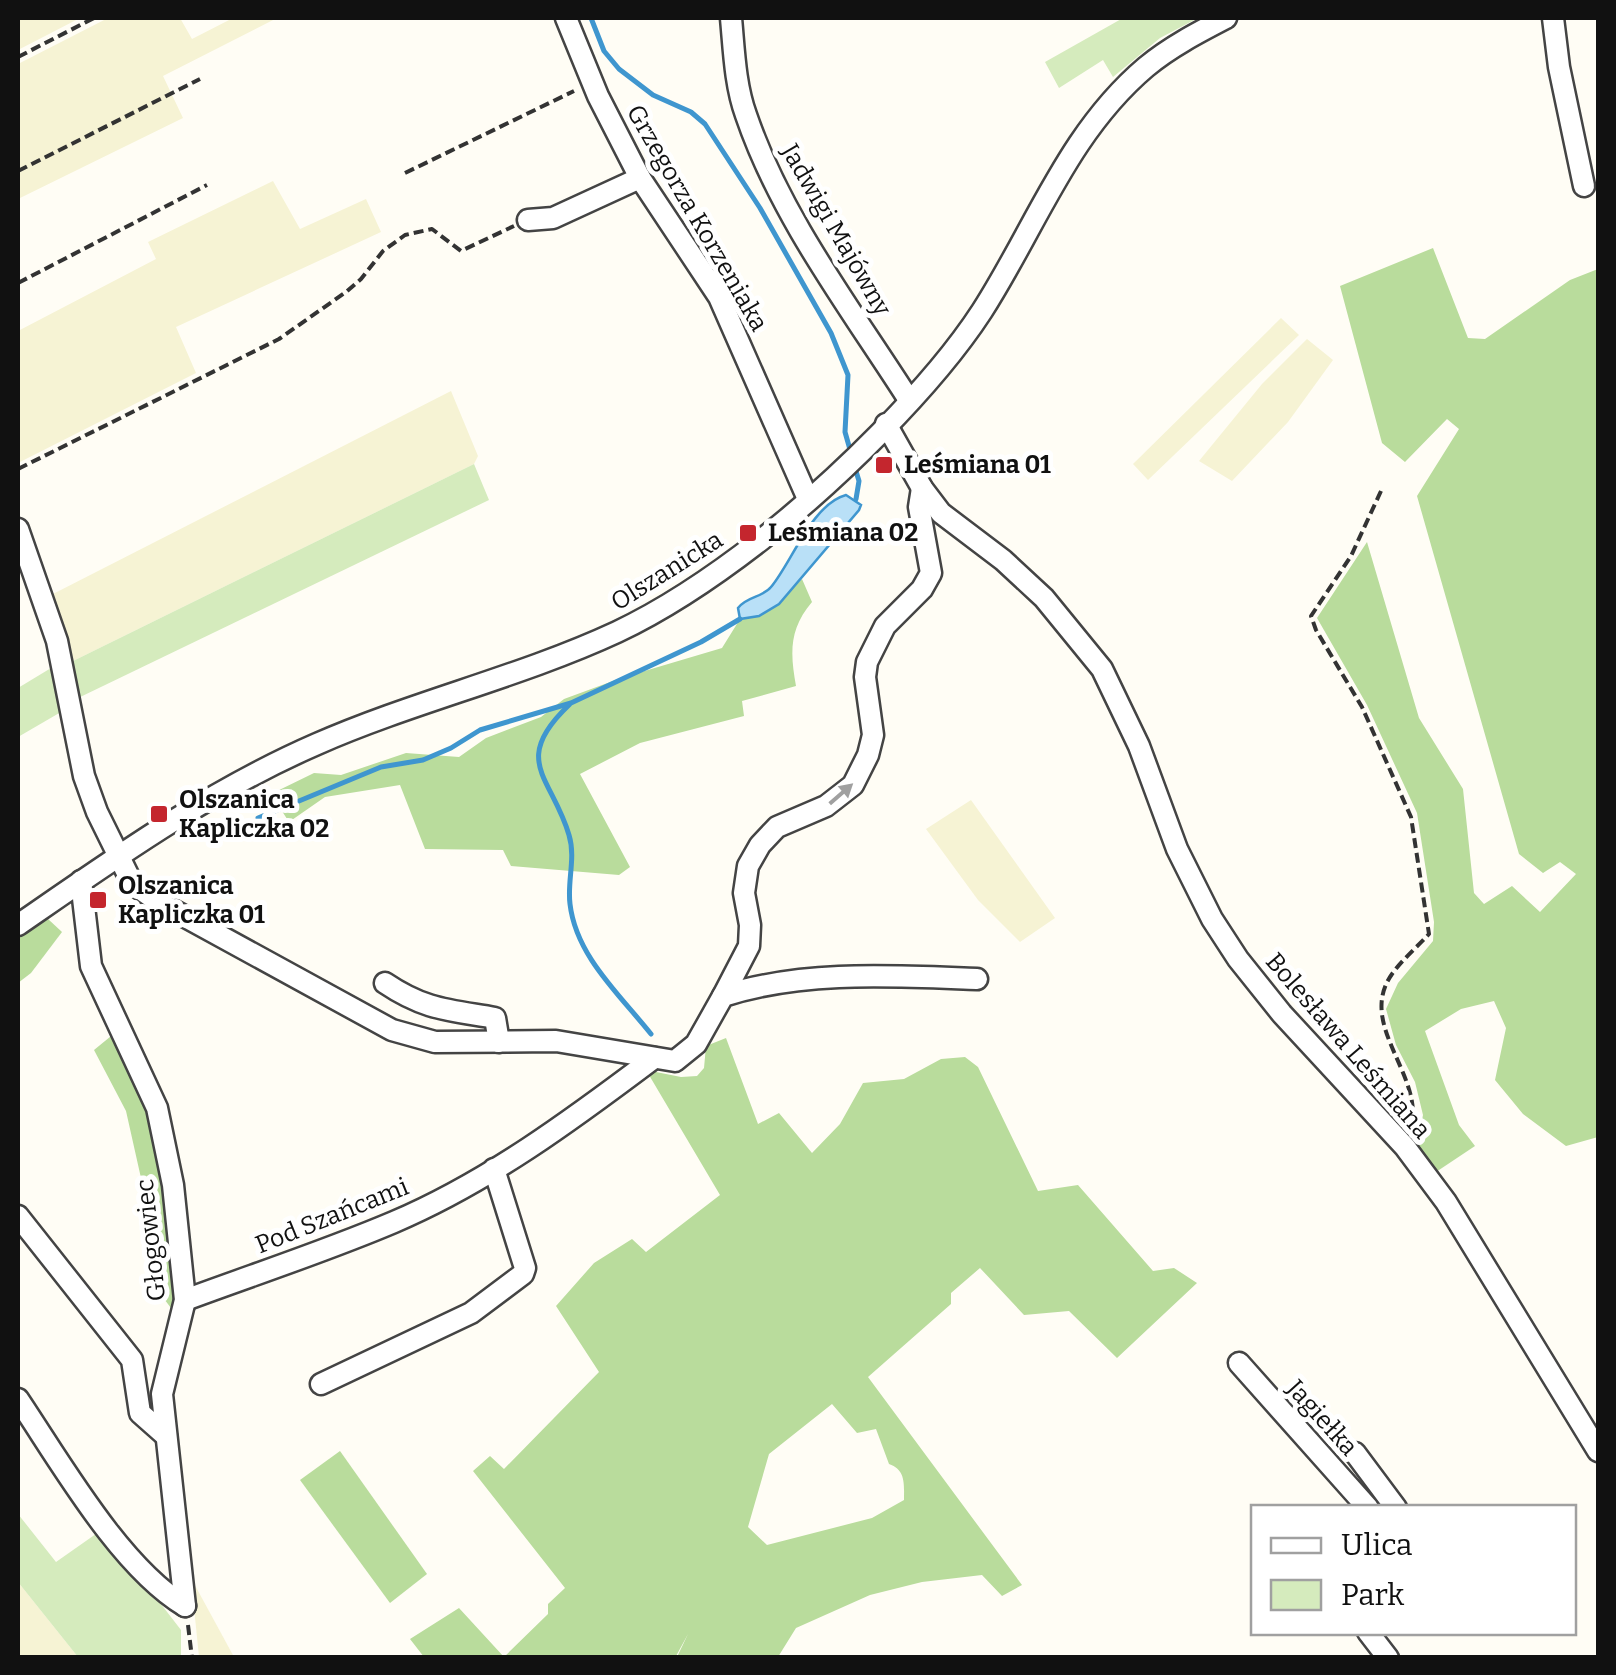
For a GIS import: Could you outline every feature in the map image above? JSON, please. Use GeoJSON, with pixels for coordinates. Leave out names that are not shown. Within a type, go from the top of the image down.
{"type":"FeatureCollection","features":[{"type":"Feature","properties":{"kind":"street","name":"Grzegorza Korzeniaka"},"geometry":{"type":"LineString","coordinates":[[566,18],[592,82],[640,178],[718,296],[808,499]]}},
{"type":"Feature","properties":{"kind":"street","name":"Jadwigi Majówny"},"geometry":{"type":"LineString","coordinates":[[731,18],[745,112],[760,150],[791,212],[909,400]]}},
{"type":"Feature","properties":{"kind":"street","name":"Olszanicka"},"geometry":{"type":"LineString","coordinates":[[18,924],[116,856],[204,802],[319,743],[577,649],[632,624],[696,587],[763,538],[865,446],[909,400],[983,310],[1058,174],[1098,116],[1149,64],[1226,18]]}},
{"type":"Feature","properties":{"kind":"street"},"geometry":{"type":"LineString","coordinates":[[1553,18],[1584,186]]}},
{"type":"Feature","properties":{"kind":"street"},"geometry":{"type":"LineString","coordinates":[[528,220],[553,218],[640,178]]}},
{"type":"Feature","properties":{"kind":"street"},"geometry":{"type":"LineString","coordinates":[[18,529],[57,641],[84,776],[116,856],[132,883],[160,903],[392,1030],[435,1042],[556,1041],[675,1061],[696,1044],[749,946],[744,879],[760,845],[777,827],[826,806],[853,785],[873,735],[865,677],[867,662],[886,626],[928,580],[930,556],[919,507],[922,488],[886,424]]}},
{"type":"Feature","properties":{"kind":"street","name":"Bolesława Leśmiana"},"geometry":{"type":"LineString","coordinates":[[922,488],[942,513],[1044,598],[1102,670],[1139,746],[1177,849],[1212,920],[1282,1014],[1405,1147],[1446,1202],[1598,1451]]}},
{"type":"Feature","properties":{"kind":"street","name":"Głogowiec"},"geometry":{"type":"LineString","coordinates":[[81,882],[91,966],[157,1108],[173,1185],[186,1300],[162,1394],[185,1606]]}},
{"type":"Feature","properties":{"kind":"street"},"geometry":{"type":"LineString","coordinates":[[724,996],[784,980],[977,978]]}},
{"type":"Feature","properties":{"kind":"street"},"geometry":{"type":"LineString","coordinates":[[385,983],[412,1001],[495,1018],[499,1042]]}},
{"type":"Feature","properties":{"kind":"street","name":"Pod Szańcami"},"geometry":{"type":"LineString","coordinates":[[186,1300],[397,1221],[494,1169],[570,1121],[654,1058]]}},
{"type":"Feature","properties":{"kind":"street"},"geometry":{"type":"LineString","coordinates":[[321,1384],[470,1313],[523,1274],[526,1268],[494,1169]]}},
{"type":"Feature","properties":{"kind":"street"},"geometry":{"type":"LineString","coordinates":[[18,1216],[132,1360],[140,1413],[166,1436]]}},
{"type":"Feature","properties":{"kind":"street","name":"Jagiełka"},"geometry":{"type":"LineString","coordinates":[[1239,1363],[1365,1505]]}},
{"type":"Feature","properties":{"kind":"street"},"geometry":{"type":"LineString","coordinates":[[18,1400],[68,1475],[140,1569],[160,1590],[185,1606]]}},
{"type":"Feature","properties":{"kind":"street","name":"Jagiełka"},"geometry":{"type":"LineString","coordinates":[[1356,1453],[1394,1505]]}},
{"type":"Feature","properties":{"kind":"path"},"geometry":{"type":"LineString","coordinates":[[18,57],[94,18]]}},
{"type":"Feature","properties":{"kind":"path"},"geometry":{"type":"LineString","coordinates":[[18,171],[200,79]]}},
{"type":"Feature","properties":{"kind":"path"},"geometry":{"type":"LineString","coordinates":[[405,173],[592,82]]}},
{"type":"Feature","properties":{"kind":"path"},"geometry":{"type":"LineString","coordinates":[[18,283],[207,186]]}},
{"type":"Feature","properties":{"kind":"path"},"geometry":{"type":"LineString","coordinates":[[18,470],[278,340],[346,292],[383,251],[405,235],[432,229],[460,252],[528,220]]}},
{"type":"Feature","properties":{"kind":"path"},"geometry":{"type":"LineString","coordinates":[[1380,492],[1351,556],[1311,616],[1362,707],[1411,816],[1430,934],[1391,975],[1379,1004],[1388,1040],[1415,1110],[1405,1147]]}},
{"type":"Feature","properties":{"kind":"path"},"geometry":{"type":"LineString","coordinates":[[185,1606],[192,1658]]}},
{"type":"Feature","properties":{"kind":"shaded area"},"geometry":{"type":"Polygon","coordinates":[[[18,18],[80,18],[18,50],[18,18]]]}},
{"type":"Feature","properties":{"kind":"shaded area"},"geometry":{"type":"Polygon","coordinates":[[[108,18],[180,18],[192,39],[233,18],[277,18],[163,76],[183,118],[18,199],[18,64],[108,18]]]}},
{"type":"Feature","properties":{"kind":"shaded area"},"geometry":{"type":"Polygon","coordinates":[[[273,181],[300,229],[366,199],[381,232],[176,327],[196,373],[18,463],[18,331],[156,259],[148,242],[273,181]]]}},
{"type":"Feature","properties":{"kind":"shaded area"},"geometry":{"type":"Polygon","coordinates":[[[1281,318],[1299,335],[1148,480],[1133,464],[1281,318]]]}},
{"type":"Feature","properties":{"kind":"shaded area"},"geometry":{"type":"Polygon","coordinates":[[[1307,339],[1333,360],[1288,422],[1232,481],[1199,461],[1262,384],[1307,339]]]}},
{"type":"Feature","properties":{"kind":"shaded area"},"geometry":{"type":"Polygon","coordinates":[[[451,391],[478,456],[474,464],[69,663],[51,595],[451,391]]]}},
{"type":"Feature","properties":{"kind":"shaded area"},"geometry":{"type":"Polygon","coordinates":[[[971,800],[1055,918],[1020,942],[978,900],[926,829],[971,800]]]}},
{"type":"Feature","properties":{"kind":"shaded area"},"geometry":{"type":"Polygon","coordinates":[[[191,1578],[234,1657],[199,1657],[191,1578]]]}},
{"type":"Feature","properties":{"kind":"shaded area"},"geometry":{"type":"Polygon","coordinates":[[[18,1582],[78,1657],[18,1657],[18,1582]]]}},
{"type":"Feature","properties":{"kind":"green space"},"geometry":{"type":"Polygon","coordinates":[[[1123,18],[1198,18],[1160,38],[1113,77],[1103,60],[1059,88],[1045,62],[1123,18]]]}},
{"type":"Feature","properties":{"kind":"green space"},"geometry":{"type":"Polygon","coordinates":[[[1433,248],[1468,338],[1485,339],[1570,280],[1598,269],[1598,1137],[1566,1146],[1523,1114],[1495,1080],[1506,1028],[1494,1001],[1461,1009],[1425,1031],[1459,1125],[1475,1146],[1436,1172],[1417,1145],[1423,1115],[1415,1082],[1396,1045],[1386,1009],[1398,983],[1433,941],[1434,922],[1417,813],[1367,705],[1317,618],[1367,542],[1419,718],[1463,789],[1474,893],[1484,904],[1512,886],[1540,912],[1576,874],[1560,862],[1543,873],[1519,854],[1417,496],[1459,429],[1447,419],[1405,462],[1382,443],[1340,286],[1433,248]]]}},
{"type":"Feature","properties":{"kind":"green space"},"geometry":{"type":"Polygon","coordinates":[[[474,464],[489,500],[74,700],[69,663],[474,464]]]}},
{"type":"Feature","properties":{"kind":"green space"},"geometry":{"type":"Polygon","coordinates":[[[802,579],[812,602],[799,622],[793,642],[796,686],[742,701],[744,716],[640,743],[580,774],[630,867],[619,875],[511,866],[503,850],[425,849],[400,785],[325,797],[289,822],[271,794],[314,773],[341,775],[406,753],[459,757],[486,738],[541,717],[564,699],[722,648],[740,619],[769,611],[802,579]]]}},
{"type":"Feature","properties":{"kind":"green space"},"geometry":{"type":"Polygon","coordinates":[[[56,665],[61,712],[18,737],[18,688],[56,665]]]}},
{"type":"Feature","properties":{"kind":"green space"},"geometry":{"type":"Polygon","coordinates":[[[48,919],[62,932],[31,973],[18,983],[18,938],[48,919]]]}},
{"type":"Feature","properties":{"kind":"green space"},"geometry":{"type":"Polygon","coordinates":[[[116,1032],[160,1097],[193,1293],[174,1312],[152,1283],[143,1187],[126,1111],[94,1050],[116,1032]]]}},
{"type":"Feature","properties":{"kind":"green space"},"geometry":{"type":"Polygon","coordinates":[[[726,1038],[758,1124],[779,1113],[812,1153],[840,1124],[863,1083],[904,1079],[941,1059],[965,1057],[978,1067],[1038,1191],[1078,1185],[1153,1271],[1174,1268],[1197,1283],[1117,1358],[1069,1311],[1024,1315],[980,1268],[951,1293],[951,1304],[868,1377],[1022,1585],[1002,1596],[982,1575],[922,1582],[870,1595],[796,1628],[778,1657],[677,1657],[688,1634],[675,1658],[424,1657],[410,1639],[459,1608],[504,1657],[548,1614],[548,1604],[565,1588],[473,1471],[490,1456],[504,1469],[599,1372],[556,1306],[594,1263],[632,1239],[646,1252],[720,1195],[646,1070],[697,1076],[704,1068],[706,1046],[726,1038]],[[832,1404],[769,1454],[748,1527],[767,1545],[872,1518],[904,1500],[901,1474],[889,1464],[876,1429],[857,1433],[832,1404]]]}},
{"type":"Feature","properties":{"kind":"green space"},"geometry":{"type":"Polygon","coordinates":[[[340,1451],[427,1574],[390,1603],[300,1480],[340,1451]]]}},
{"type":"Feature","properties":{"kind":"green space"},"geometry":{"type":"Polygon","coordinates":[[[18,1514],[56,1562],[103,1529],[181,1630],[181,1657],[78,1657],[18,1582],[18,1514]]]}},
{"type":"Feature","properties":{"kind":"water"},"geometry":{"type":"Polygon","coordinates":[[[846,495],[861,505],[859,510],[779,604],[759,616],[740,619],[738,608],[771,587],[813,521],[846,495]]]}},
{"type":"Feature","properties":{"kind":"waterway"},"geometry":{"type":"LineString","coordinates":[[591,18],[604,51],[619,69],[653,95],[691,112],[705,124],[760,208],[831,333],[848,375],[845,432],[851,453]]}},
{"type":"Feature","properties":{"kind":"waterway"},"geometry":{"type":"LineString","coordinates":[[855,468],[859,481],[856,499]]}},
{"type":"Feature","properties":{"kind":"waterway"},"geometry":{"type":"LineString","coordinates":[[258,818],[381,767],[423,760],[480,730],[571,703],[701,642],[740,619]]}},
{"type":"Feature","properties":{"kind":"waterway"},"geometry":{"type":"LineString","coordinates":[[569,705],[551,724],[539,755],[540,769],[571,844],[569,895],[574,923],[601,974],[651,1034]]}},
{"type":"Feature","properties":{"kind":"place","name":"Leśmiana 01"},"geometry":{"type":"Point","coordinates":[884,465]}},
{"type":"Feature","properties":{"kind":"place","name":"Leśmiana 02"},"geometry":{"type":"Point","coordinates":[748,533]}},
{"type":"Feature","properties":{"kind":"place","name":"Olszanica Kapliczka 02"},"geometry":{"type":"Point","coordinates":[159,814]}},
{"type":"Feature","properties":{"kind":"place","name":"Olszanica Kapliczka 01"},"geometry":{"type":"Point","coordinates":[98,900]}}]}
